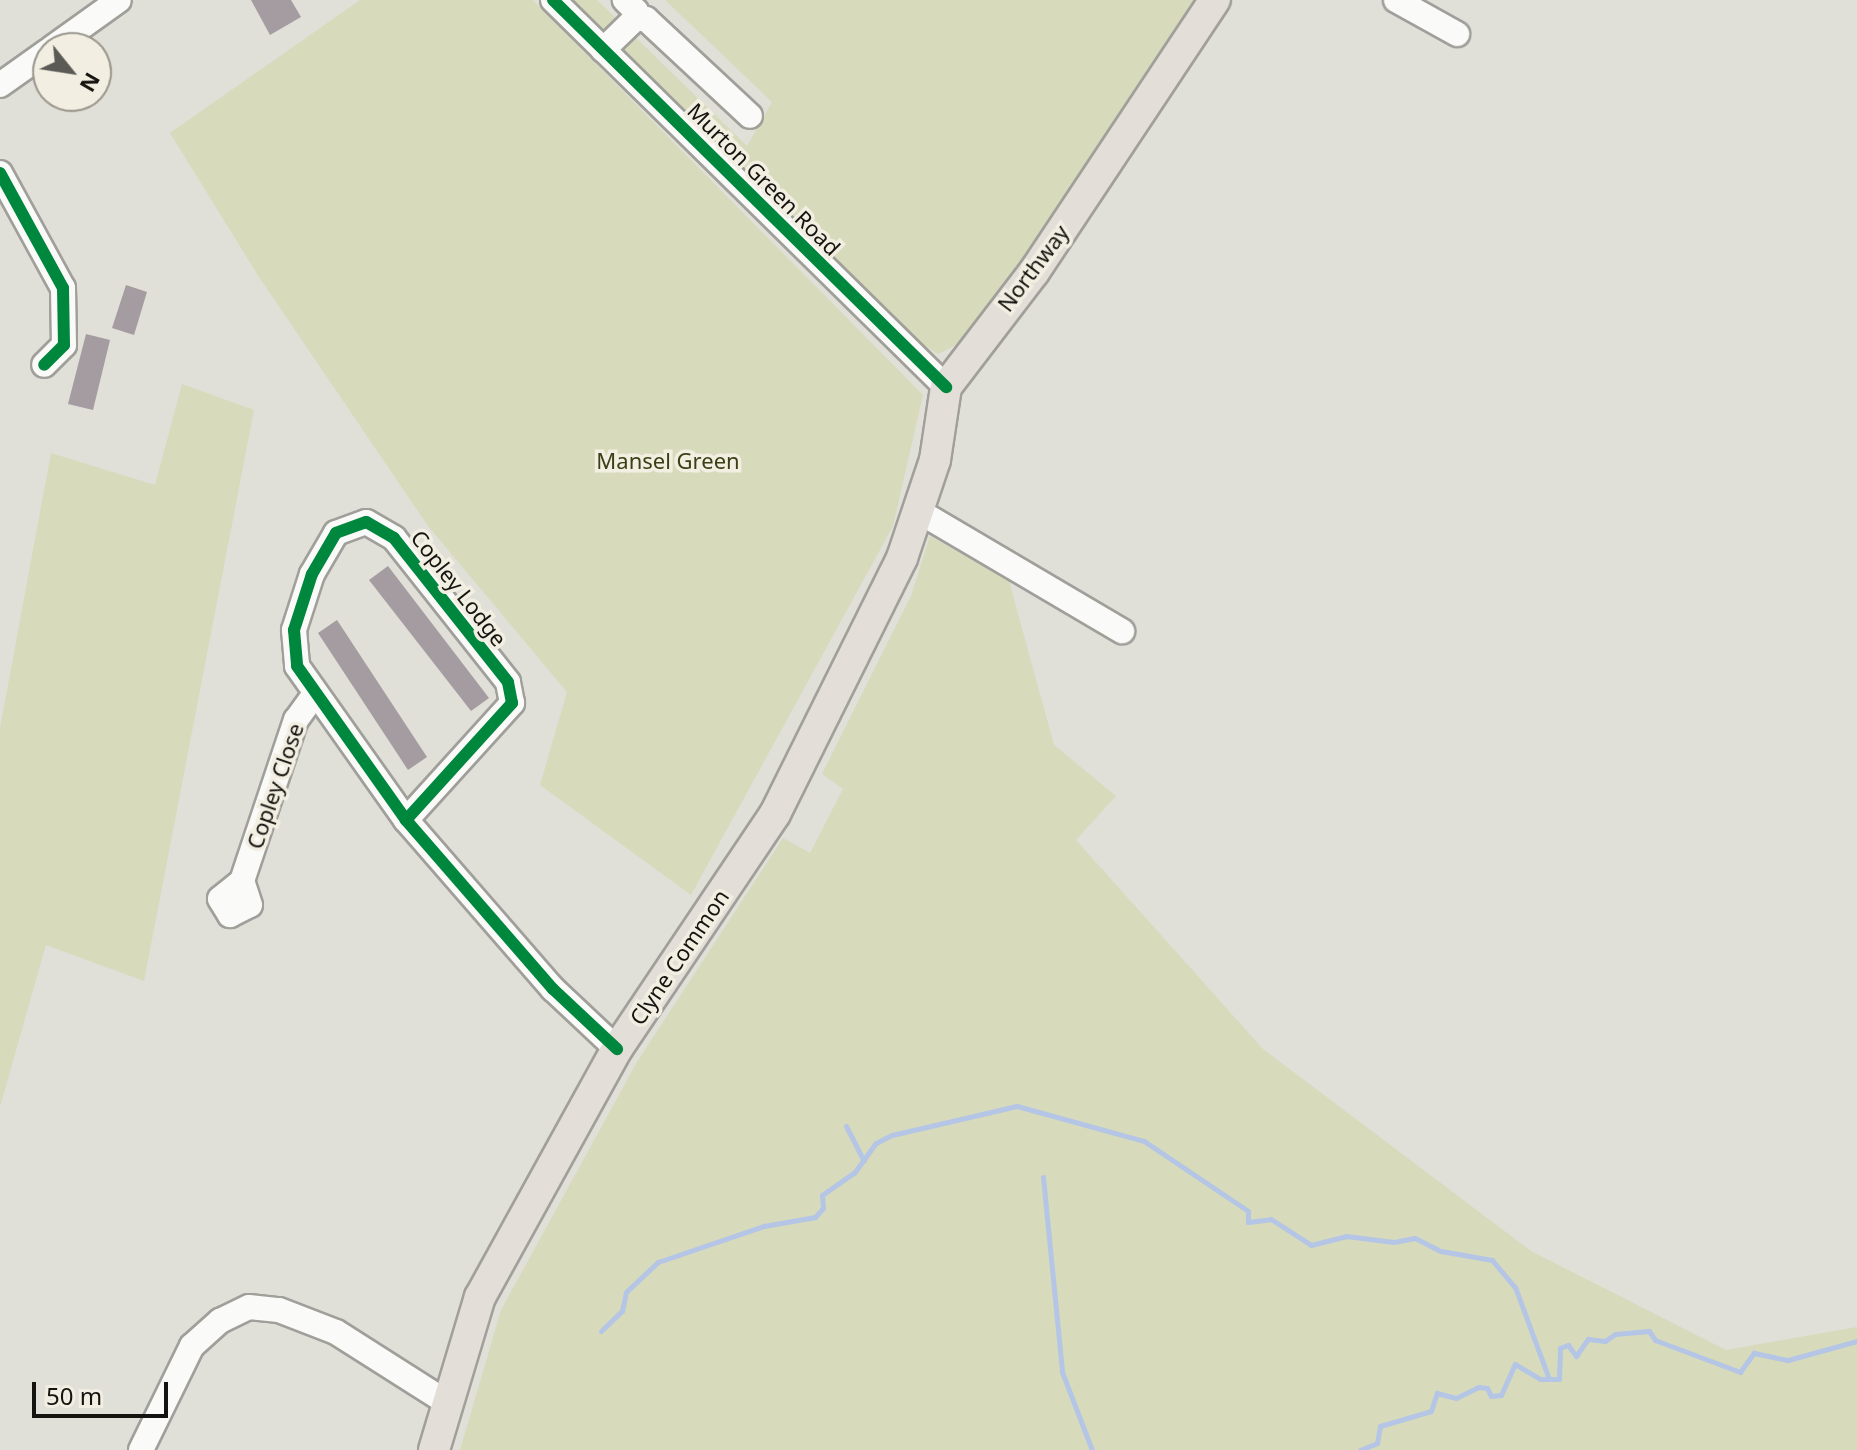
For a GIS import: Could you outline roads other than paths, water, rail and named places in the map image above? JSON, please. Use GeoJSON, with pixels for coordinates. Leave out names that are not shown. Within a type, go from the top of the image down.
{"type":"FeatureCollection","features":[{"type":"Feature","properties":{"kind":"main road","name":"Northway"},"geometry":{"type":"LineString","coordinates":[[902,558],[935,460],[946,387],[1034,272],[1215,0]]}},
{"type":"Feature","properties":{"kind":"main road","name":"Clyne Common"},"geometry":{"type":"LineString","coordinates":[[434,1450],[480,1297],[617,1049],[775,814],[902,558]]}},
{"type":"Feature","properties":{"kind":"street"},"geometry":{"type":"LineString","coordinates":[[74,32],[119,0]]}},
{"type":"Feature","properties":{"kind":"street","name":"Murton Green Road"},"geometry":{"type":"LineString","coordinates":[[553,0],[946,387]]}},
{"type":"Feature","properties":{"kind":"street"},"geometry":{"type":"LineString","coordinates":[[1396,0],[1457,34]]}},
{"type":"Feature","properties":{"kind":"street"},"geometry":{"type":"LineString","coordinates":[[603,50],[630,9],[646,19],[750,116]]}},
{"type":"Feature","properties":{"kind":"street"},"geometry":{"type":"LineString","coordinates":[[0,85],[32,62]]}},
{"type":"Feature","properties":{"kind":"street"},"geometry":{"type":"LineString","coordinates":[[0,173],[63,288],[64,345],[44,365]]}},
{"type":"Feature","properties":{"kind":"street"},"geometry":{"type":"LineString","coordinates":[[918,511],[1122,631]]}},
{"type":"Feature","properties":{"kind":"street","name":"Copley Lodge"},"geometry":{"type":"LineString","coordinates":[[406,820],[512,703],[508,682],[394,538],[366,522],[336,533],[312,574],[294,630],[297,666],[406,820],[553,989],[617,1049]]}},
{"type":"Feature","properties":{"kind":"street","name":"Copley Close"},"geometry":{"type":"LineString","coordinates":[[242,881],[296,720],[315,694]]}},
{"type":"Feature","properties":{"kind":"street"},"geometry":{"type":"LineString","coordinates":[[141,1450],[192,1346],[220,1321],[249,1307],[279,1310],[336,1332],[448,1403]]}},
{"type":"Feature","properties":{"kind":"waterway"},"geometry":{"type":"LineString","coordinates":[[601,1331],[622,1311],[626,1292],[658,1262],[764,1226],[815,1217],[823,1208],[822,1195],[854,1173],[876,1143],[892,1135],[1017,1106],[1144,1141],[1248,1211],[1248,1222],[1271,1219],[1311,1245],[1346,1236],[1394,1242],[1415,1238],[1441,1251],[1492,1260],[1515,1287],[1548,1376]]}},
{"type":"Feature","properties":{"kind":"waterway"},"geometry":{"type":"LineString","coordinates":[[846,1126],[864,1161]]}},
{"type":"Feature","properties":{"kind":"waterway"},"geometry":{"type":"LineString","coordinates":[[1043,1177],[1062,1372],[1092,1450]]}},
{"type":"Feature","properties":{"kind":"waterway"},"geometry":{"type":"LineString","coordinates":[[1360,1450],[1377,1443],[1380,1426],[1431,1411],[1437,1393],[1456,1398],[1479,1387],[1487,1388],[1491,1396],[1501,1395],[1515,1364],[1540,1379],[1559,1379],[1560,1348],[1568,1345],[1576,1356],[1588,1339],[1605,1341],[1615,1334],[1649,1331],[1655,1340],[1740,1372],[1754,1353],[1788,1360],[1857,1341]]}},
{"type":"Feature","properties":{"kind":"park label","name":"Mansel Green"},"geometry":{"type":"Point","coordinates":[668,461]}}]}
